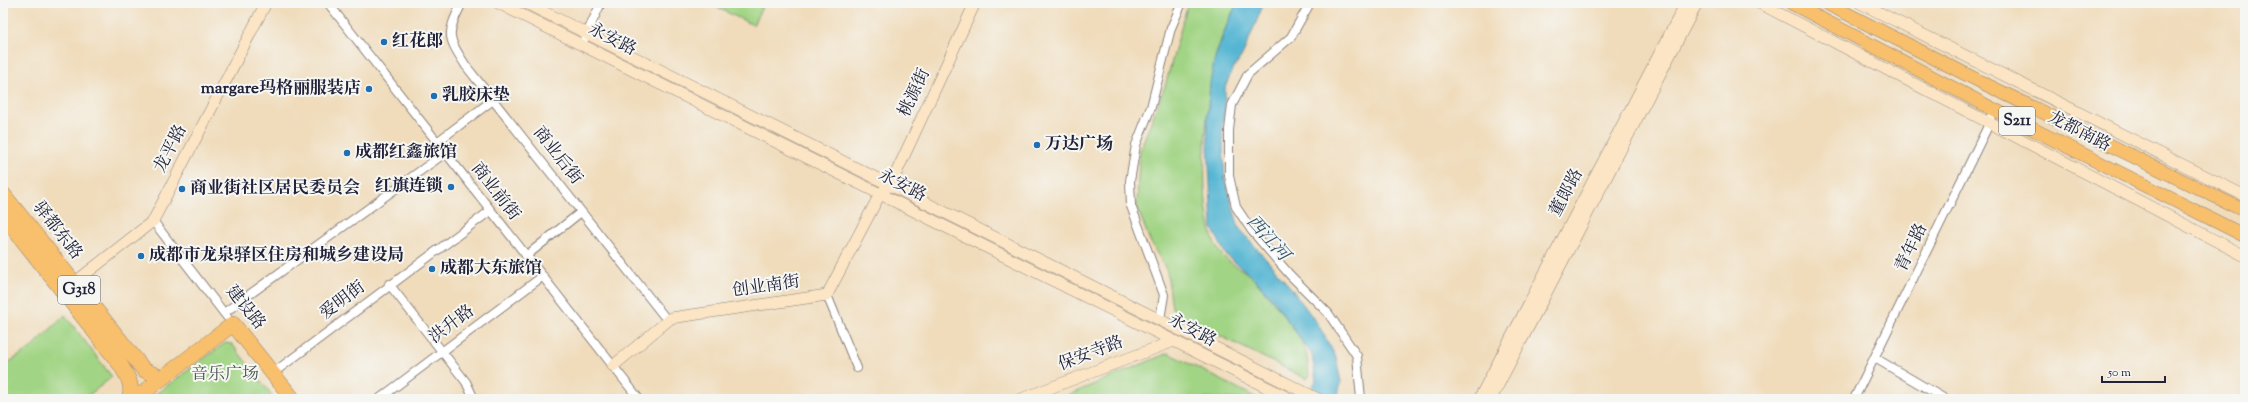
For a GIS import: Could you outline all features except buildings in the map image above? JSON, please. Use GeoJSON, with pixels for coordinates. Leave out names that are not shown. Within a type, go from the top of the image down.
{"type":"FeatureCollection","features":[{"type":"Feature","properties":{"kind":"highway","name":"驿都东路"},"geometry":{"type":"LineString","coordinates":[[3,194],[144,370],[162,378]]}},
{"type":"Feature","properties":{"kind":"highway","name":"驿都东路"},"geometry":{"type":"LineString","coordinates":[[3,216],[127,374],[132,390],[129,399]]}},
{"type":"Feature","properties":{"kind":"highway","name":"建设路"},"geometry":{"type":"LineString","coordinates":[[228,319],[293,399]]}},
{"type":"Feature","properties":{"kind":"highway"},"geometry":{"type":"LineString","coordinates":[[135,399],[162,378],[228,319]]}},
{"type":"Feature","properties":{"kind":"main road","name":"龙都南路"},"geometry":{"type":"LineString","coordinates":[[1791,3],[1993,109],[2245,236]]}},
{"type":"Feature","properties":{"kind":"main road","name":"龙都南路"},"geometry":{"type":"LineString","coordinates":[[1826,3],[1992,88],[2245,211]]}},
{"type":"Feature","properties":{"kind":"street","name":"龙平路"},"geometry":{"type":"LineString","coordinates":[[74,283],[153,221],[266,3]]}},
{"type":"Feature","properties":{"kind":"street","name":"商业前街"},"geometry":{"type":"LineString","coordinates":[[328,3],[639,399]]}},
{"type":"Feature","properties":{"kind":"street","name":"商业后街"},"geometry":{"type":"LineString","coordinates":[[462,3],[452,24],[450,42],[466,66],[668,320]]}},
{"type":"Feature","properties":{"kind":"street","name":"永安路"},"geometry":{"type":"LineString","coordinates":[[498,3],[1174,341],[1205,358],[1289,398]]}},
{"type":"Feature","properties":{"kind":"street"},"geometry":{"type":"LineString","coordinates":[[526,3],[891,184],[1318,399]]}},
{"type":"Feature","properties":{"kind":"street"},"geometry":{"type":"LineString","coordinates":[[582,44],[601,3]]}},
{"type":"Feature","properties":{"kind":"street","name":"桃源街"},"geometry":{"type":"LineString","coordinates":[[880,194],[891,184],[976,3]]}},
{"type":"Feature","properties":{"kind":"street"},"geometry":{"type":"LineString","coordinates":[[1160,319],[1164,294],[1131,206],[1130,181],[1136,145],[1151,107],[1171,28],[1182,3]]}},
{"type":"Feature","properties":{"kind":"street"},"geometry":{"type":"LineString","coordinates":[[1310,3],[1291,37],[1248,74],[1232,105],[1229,130],[1229,176],[1236,208],[1252,231],[1290,275],[1328,313],[1357,356],[1362,399]]}},
{"type":"Feature","properties":{"kind":"street","name":"董郞路"},"geometry":{"type":"LineString","coordinates":[[1479,399],[1686,3]]}},
{"type":"Feature","properties":{"kind":"street","name":"董郞路"},"geometry":{"type":"LineString","coordinates":[[1491,399],[1697,3]]}},
{"type":"Feature","properties":{"kind":"street"},"geometry":{"type":"LineString","coordinates":[[1758,3],[2245,256]]}},
{"type":"Feature","properties":{"kind":"street"},"geometry":{"type":"LineString","coordinates":[[1860,3],[2245,196]]}},
{"type":"Feature","properties":{"kind":"street"},"geometry":{"type":"LineString","coordinates":[[437,142],[493,100]]}},
{"type":"Feature","properties":{"kind":"street","name":"青年路"},"geometry":{"type":"LineString","coordinates":[[1854,399],[1989,124],[1993,109]]}},
{"type":"Feature","properties":{"kind":"street"},"geometry":{"type":"LineString","coordinates":[[228,319],[445,153]]}},
{"type":"Feature","properties":{"kind":"street"},"geometry":{"type":"LineString","coordinates":[[857,368],[827,295],[880,194]]}},
{"type":"Feature","properties":{"kind":"street","name":"爱明街"},"geometry":{"type":"LineString","coordinates":[[273,373],[389,284],[490,211]]}},
{"type":"Feature","properties":{"kind":"street"},"geometry":{"type":"LineString","coordinates":[[526,256],[581,212]]}},
{"type":"Feature","properties":{"kind":"street","name":"建设路"},"geometry":{"type":"LineString","coordinates":[[153,221],[228,319]]}},
{"type":"Feature","properties":{"kind":"street","name":"洪升路"},"geometry":{"type":"LineString","coordinates":[[379,399],[543,276]]}},
{"type":"Feature","properties":{"kind":"street"},"geometry":{"type":"LineString","coordinates":[[389,284],[466,382],[474,399]]}},
{"type":"Feature","properties":{"kind":"street","name":"创业南街"},"geometry":{"type":"LineString","coordinates":[[613,366],[671,318],[827,295]]}},
{"type":"Feature","properties":{"kind":"street","name":"保安寺路"},"geometry":{"type":"LineString","coordinates":[[1021,399],[1174,341]]}},
{"type":"Feature","properties":{"kind":"street"},"geometry":{"type":"LineString","coordinates":[[1874,358],[1946,399]]}},
{"type":"Feature","properties":{"kind":"green space"},"geometry":{"type":"Polygon","coordinates":[[[708,3],[764,3],[753,25],[708,3]]]}},
{"type":"Feature","properties":{"kind":"green space"},"geometry":{"type":"Polygon","coordinates":[[[1188,3],[1237,3],[1224,31],[1217,52],[1208,102],[1205,190],[1208,217],[1213,239],[1222,255],[1228,261],[1243,270],[1262,288],[1299,337],[1305,348],[1307,356],[1309,377],[1307,379],[1178,315],[1172,308],[1167,271],[1150,241],[1137,207],[1140,150],[1165,86],[1188,3]]]}},
{"type":"Feature","properties":{"kind":"green space"},"geometry":{"type":"Polygon","coordinates":[[[65,315],[112,377],[84,399],[3,399],[3,366],[31,348],[65,315]]]}},
{"type":"Feature","properties":{"kind":"green space","name":"音乐广场"},"geometry":{"type":"Polygon","coordinates":[[[225,343],[232,344],[275,399],[149,399],[225,343]]]}},
{"type":"Feature","properties":{"kind":"green space"},"geometry":{"type":"Polygon","coordinates":[[[1168,353],[1259,399],[1059,399],[1168,353]]]}},
{"type":"Feature","properties":{"kind":"water"},"geometry":{"type":"Polygon","coordinates":[[[1237,3],[1264,3],[1243,54],[1231,72],[1225,88],[1225,107],[1222,126],[1225,180],[1239,228],[1291,288],[1319,326],[1336,357],[1341,382],[1337,399],[1304,399],[1316,381],[1312,355],[1274,301],[1254,278],[1226,255],[1212,228],[1207,123],[1210,83],[1215,58],[1237,3]]]}},
{"type":"Feature","properties":{"kind":"place","name":"红花郎"},"geometry":{"type":"Point","coordinates":[384,42]}},
{"type":"Feature","properties":{"kind":"place","name":"margare玛格丽服装店"},"geometry":{"type":"Point","coordinates":[369,89]}},
{"type":"Feature","properties":{"kind":"place","name":"乳胶床垫"},"geometry":{"type":"Point","coordinates":[434,96]}},
{"type":"Feature","properties":{"kind":"place","name":"万达广场"},"geometry":{"type":"Point","coordinates":[1037,145]}},
{"type":"Feature","properties":{"kind":"place","name":"成都红鑫旅馆"},"geometry":{"type":"Point","coordinates":[347,153]}},
{"type":"Feature","properties":{"kind":"place","name":"红旗连锁"},"geometry":{"type":"Point","coordinates":[451,187]}},
{"type":"Feature","properties":{"kind":"place","name":"商业街社区居民委员会"},"geometry":{"type":"Point","coordinates":[182,189]}},
{"type":"Feature","properties":{"kind":"place","name":"成都市龙泉驿区住房和城乡建设局"},"geometry":{"type":"Point","coordinates":[141,256]}},
{"type":"Feature","properties":{"kind":"place","name":"成都大东旅馆"},"geometry":{"type":"Point","coordinates":[432,269]}},
{"type":"Feature","properties":{"kind":"water label","name":"西江河"},"geometry":{"type":"Point","coordinates":[1267,239]}}]}
